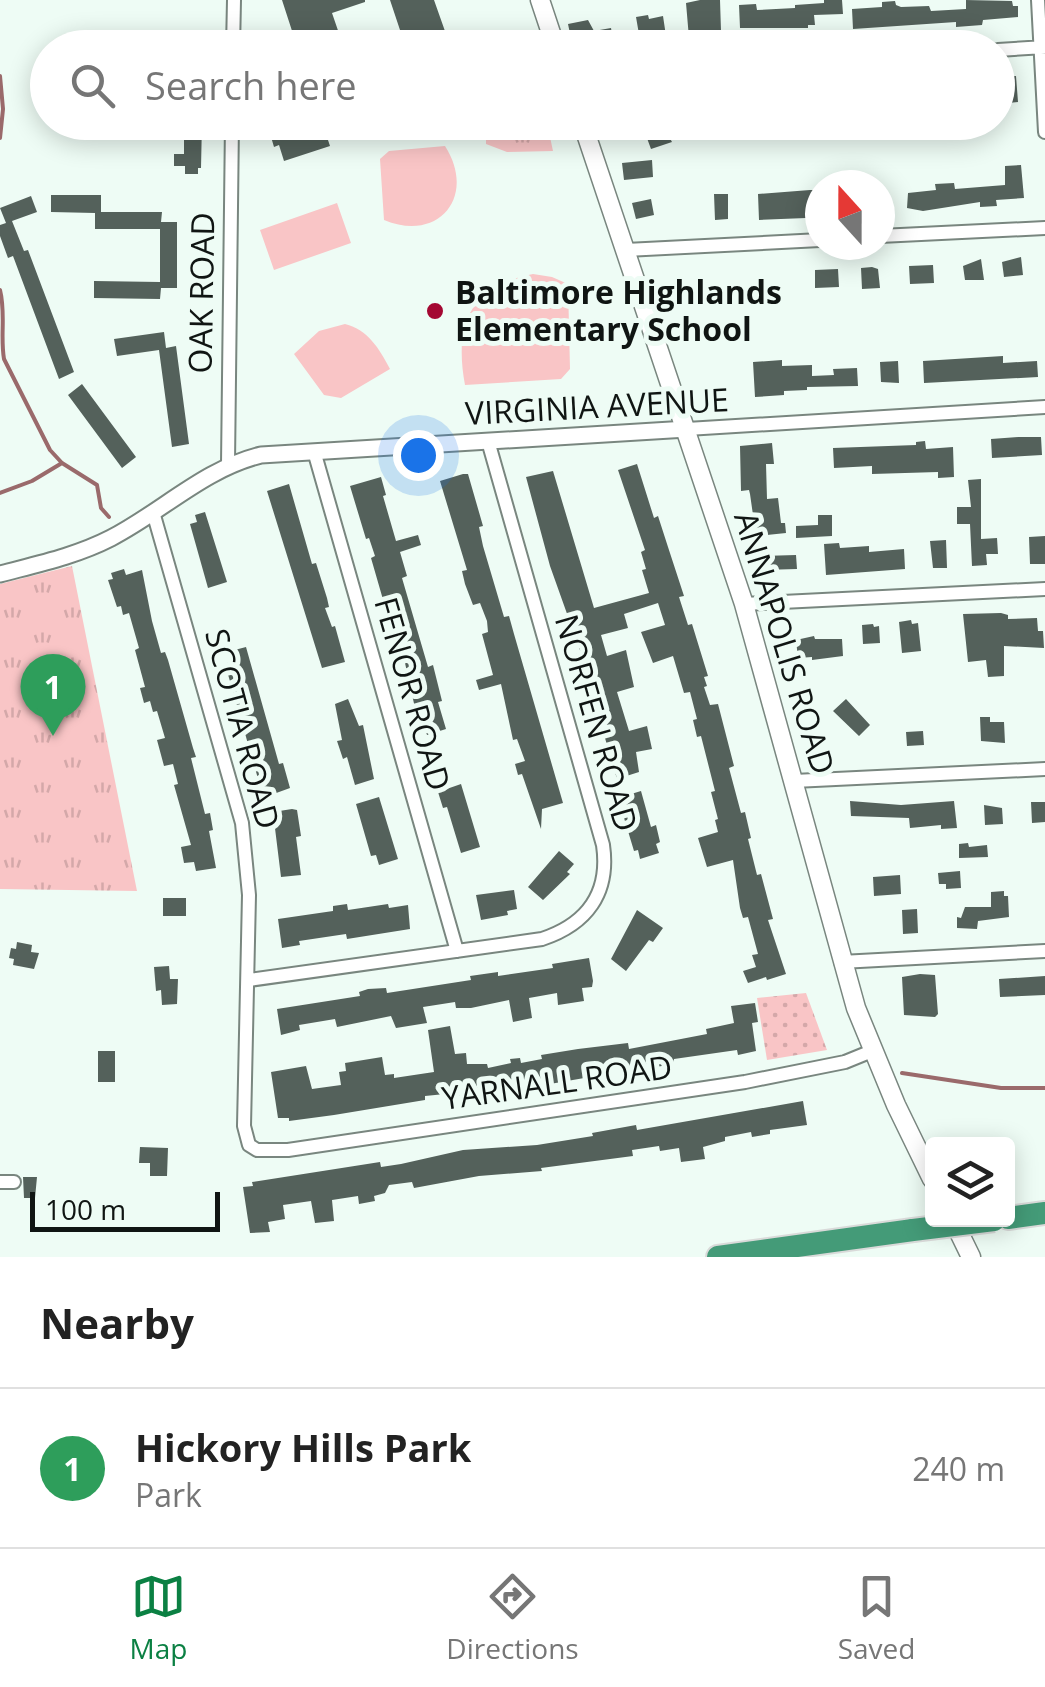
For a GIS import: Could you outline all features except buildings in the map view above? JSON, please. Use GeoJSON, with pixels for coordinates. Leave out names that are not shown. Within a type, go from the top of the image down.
{"type":"FeatureCollection","features":[{"type":"Feature","properties":{"kind":"highway"},"geometry":{"type":"LineString","coordinates":[[1015,1217],[1045,1213]]}},
{"type":"Feature","properties":{"kind":"highway"},"geometry":{"type":"LineString","coordinates":[[718,1257],[937,1227]]}},
{"type":"Feature","properties":{"kind":"main road"},"geometry":{"type":"LineString","coordinates":[[540,0],[550,30]]}},
{"type":"Feature","properties":{"kind":"main road","name":"ANNAPOLIS ROAD"},"geometry":{"type":"LineString","coordinates":[[588,140],[744,604],[841,962],[872,1051],[925,1163]]}},
{"type":"Feature","properties":{"kind":"main road"},"geometry":{"type":"LineString","coordinates":[[957,1227],[972,1257]]}},
{"type":"Feature","properties":{"kind":"street"},"geometry":{"type":"LineString","coordinates":[[233,30],[234,0]]}},
{"type":"Feature","properties":{"kind":"street"},"geometry":{"type":"LineString","coordinates":[[1038,0],[1045,132]]}},
{"type":"Feature","properties":{"kind":"street"},"geometry":{"type":"LineString","coordinates":[[1015,49],[1043,47]]}},
{"type":"Feature","properties":{"kind":"street","name":"OAK ROAD"},"geometry":{"type":"LineString","coordinates":[[228,464],[232,140]]}},
{"type":"Feature","properties":{"kind":"street"},"geometry":{"type":"LineString","coordinates":[[895,235],[1045,228]]}},
{"type":"Feature","properties":{"kind":"street"},"geometry":{"type":"LineString","coordinates":[[626,250],[805,241]]}},
{"type":"Feature","properties":{"kind":"street","name":"VIRGINIA AVENUE"},"geometry":{"type":"LineString","coordinates":[[0,574],[77,553],[112,538],[228,464],[261,455],[1045,407]]}},
{"type":"Feature","properties":{"kind":"street","name":"NORFEN ROAD"},"geometry":{"type":"LineString","coordinates":[[248,980],[542,938],[576,924],[599,897],[606,863],[488,441]]}},
{"type":"Feature","properties":{"kind":"street","name":"FENOR ROAD"},"geometry":{"type":"LineString","coordinates":[[314,451],[457,951]]}},
{"type":"Feature","properties":{"kind":"street","name":"SCOTIA ROAD"},"geometry":{"type":"LineString","coordinates":[[153,512],[242,823],[248,860],[244,1126],[249,1145]]}},
{"type":"Feature","properties":{"kind":"street"},"geometry":{"type":"LineString","coordinates":[[744,604],[1045,588]]}},
{"type":"Feature","properties":{"kind":"street"},"geometry":{"type":"LineString","coordinates":[[794,781],[1045,769]]}},
{"type":"Feature","properties":{"kind":"street"},"geometry":{"type":"LineString","coordinates":[[841,962],[1045,951]]}},
{"type":"Feature","properties":{"kind":"street","name":"YARNALL ROAD"},"geometry":{"type":"LineString","coordinates":[[249,1145],[257,1150],[288,1150],[745,1082],[845,1062],[872,1051]]}},
{"type":"Feature","properties":{"kind":"green space"},"geometry":{"type":"Polygon","coordinates":[[[486,140],[551,140],[553,151],[507,152],[486,144],[486,140]]]}},
{"type":"Feature","properties":{"kind":"green space"},"geometry":{"type":"Polygon","coordinates":[[[445,146],[457,182],[447,210],[436,220],[421,225],[384,220],[380,159],[389,151],[445,146]]]}},
{"type":"Feature","properties":{"kind":"green space"},"geometry":{"type":"Polygon","coordinates":[[[337,203],[351,243],[274,270],[260,230],[337,203]]]}},
{"type":"Feature","properties":{"kind":"green space"},"geometry":{"type":"Polygon","coordinates":[[[533,274],[568,284],[570,369],[561,379],[465,385],[462,344],[471,312],[494,288],[533,274]]]}},
{"type":"Feature","properties":{"kind":"green space"},"geometry":{"type":"Polygon","coordinates":[[[345,324],[372,341],[390,369],[341,398],[324,395],[294,354],[319,331],[345,324]]]}},
{"type":"Feature","properties":{"kind":"green space"},"geometry":{"type":"Polygon","coordinates":[[[72,566],[137,891],[0,889],[0,584],[72,566]]]}},
{"type":"Feature","properties":{"kind":"green space"},"geometry":{"type":"Polygon","coordinates":[[[806,993],[827,1050],[767,1060],[757,998],[806,993]]]}},
{"type":"Feature","properties":{"kind":"waterway"},"geometry":{"type":"LineString","coordinates":[[0,76],[0,138]]}},
{"type":"Feature","properties":{"kind":"waterway"},"geometry":{"type":"LineString","coordinates":[[0,290],[4,359],[50,450],[62,463],[97,485],[101,508],[109,517]]}},
{"type":"Feature","properties":{"kind":"waterway"},"geometry":{"type":"LineString","coordinates":[[0,493],[32,481],[62,463]]}},
{"type":"Feature","properties":{"kind":"waterway"},"geometry":{"type":"LineString","coordinates":[[902,1073],[1001,1088],[1045,1088]]}},
{"type":"Feature","properties":{"kind":"place","name":"Baltimore Highlands Elementary School"},"geometry":{"type":"Point","coordinates":[435,311]}},
{"type":"Feature","properties":{"kind":"place","name":"Hickory Hills Park"},"geometry":{"type":"Point","coordinates":[53,736]}}]}
